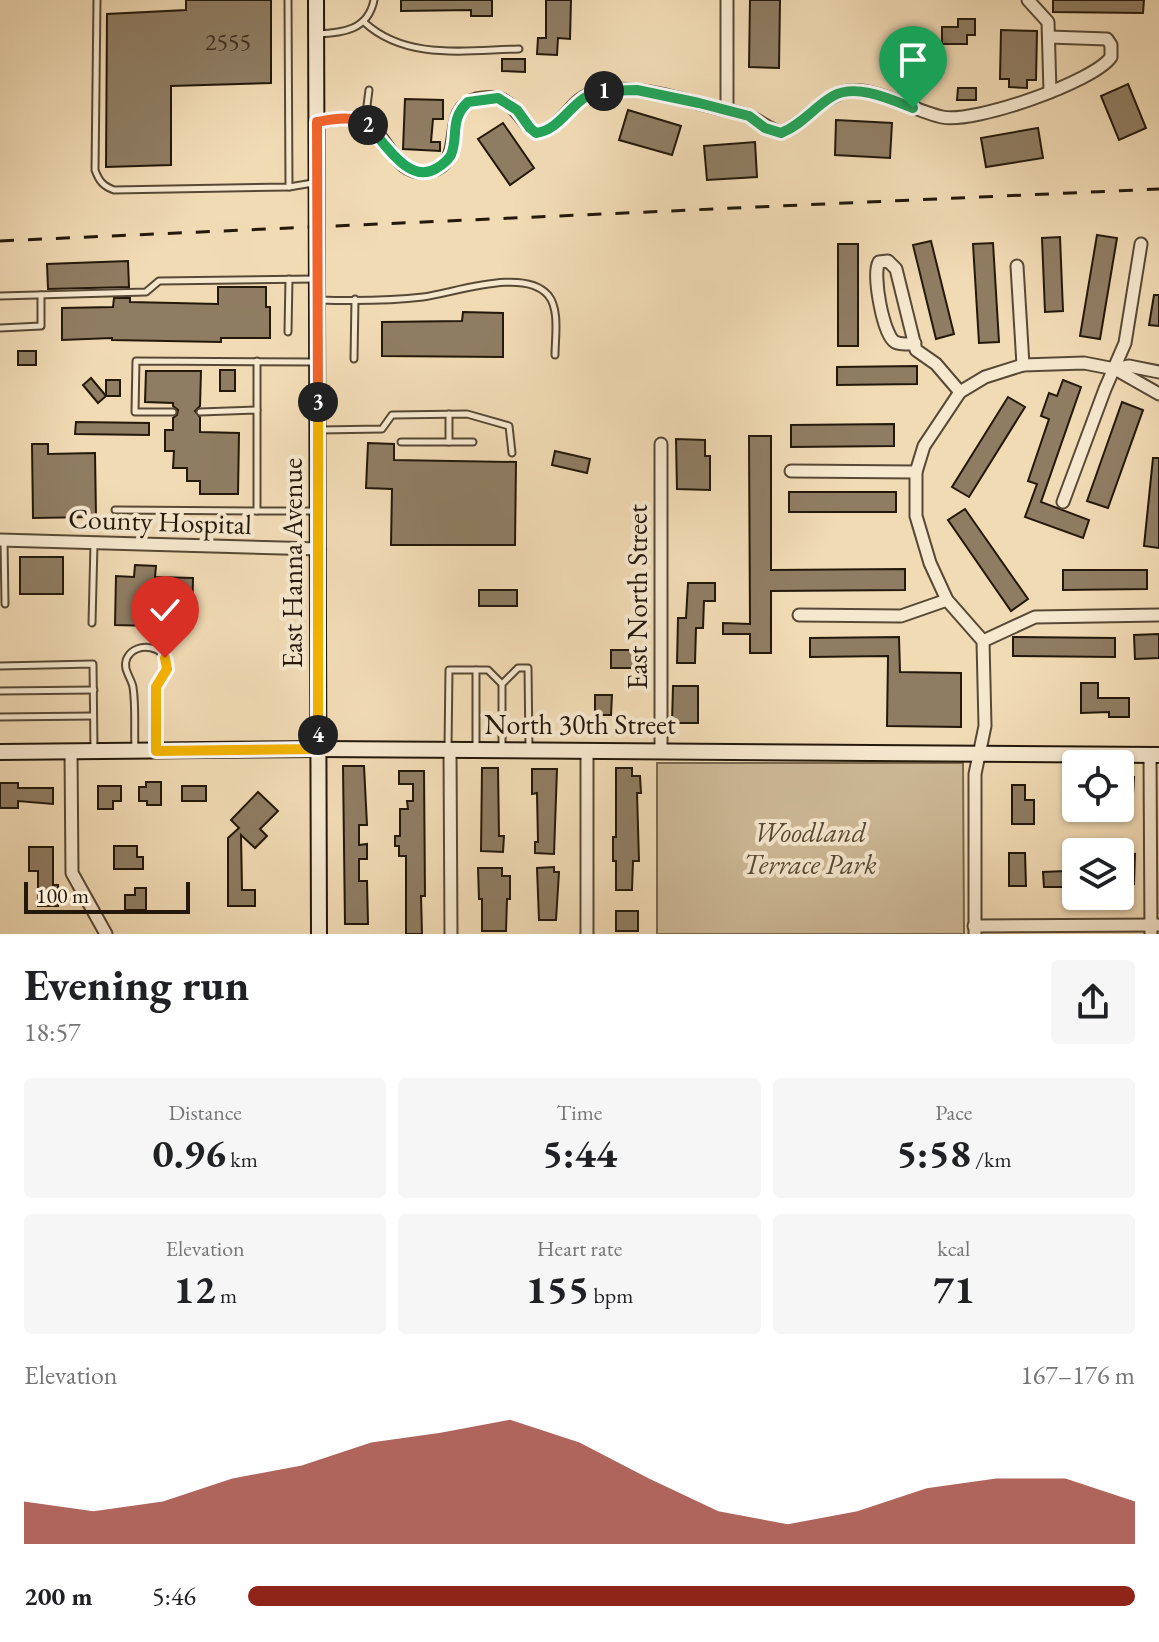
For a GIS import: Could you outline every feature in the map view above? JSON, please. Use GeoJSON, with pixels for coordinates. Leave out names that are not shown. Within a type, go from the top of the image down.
{"type":"FeatureCollection","features":[{"type":"Feature","properties":{"kind":"street","name":"East Hanna Avenue"},"geometry":{"type":"LineString","coordinates":[[316,0],[319,934]]}},
{"type":"Feature","properties":{"kind":"street"},"geometry":{"type":"LineString","coordinates":[[727,0],[727,110]]}},
{"type":"Feature","properties":{"kind":"street"},"geometry":{"type":"LineString","coordinates":[[1028,0],[1048,22],[1050,92]]}},
{"type":"Feature","properties":{"kind":"street"},"geometry":{"type":"LineString","coordinates":[[317,122],[349,118],[365,122],[398,162],[421,171],[434,171],[452,152],[454,127],[461,109],[468,102],[482,98],[498,98],[517,110],[536,133],[546,131],[585,96],[596,91],[637,90],[727,110],[749,116],[765,128],[781,133],[806,119],[833,96],[849,91],[867,93],[942,118],[956,119],[984,114],[1050,92],[1091,74],[1110,60],[1107,39],[1049,37]]}},
{"type":"Feature","properties":{"kind":"street"},"geometry":{"type":"LineString","coordinates":[[1063,502],[1125,343],[1141,244]]}},
{"type":"Feature","properties":{"kind":"street"},"geometry":{"type":"LineString","coordinates":[[915,343],[898,344],[893,341],[877,293],[875,267],[879,262],[888,261],[896,269],[915,343],[916,350],[936,364],[960,392]]}},
{"type":"Feature","properties":{"kind":"street"},"geometry":{"type":"LineString","coordinates":[[1017,266],[1023,365]]}},
{"type":"Feature","properties":{"kind":"street"},"geometry":{"type":"LineString","coordinates":[[1154,755],[1154,928],[974,930],[975,774],[985,726],[983,641],[947,600],[930,563],[916,516],[916,472],[924,446],[960,392],[985,377],[1023,365],[1084,363],[1115,369],[1159,394]]}},
{"type":"Feature","properties":{"kind":"street"},"geometry":{"type":"LineString","coordinates":[[1115,369],[1129,366],[1159,372]]}},
{"type":"Feature","properties":{"kind":"street","name":"East North Street"},"geometry":{"type":"LineString","coordinates":[[661,444],[661,751]]}},
{"type":"Feature","properties":{"kind":"street"},"geometry":{"type":"LineString","coordinates":[[791,471],[916,472]]}},
{"type":"Feature","properties":{"kind":"street","name":"County Hospital"},"geometry":{"type":"LineString","coordinates":[[2,540],[319,549]]}},
{"type":"Feature","properties":{"kind":"street"},"geometry":{"type":"LineString","coordinates":[[799,615],[901,616],[947,600]]}},
{"type":"Feature","properties":{"kind":"street"},"geometry":{"type":"LineString","coordinates":[[983,641],[1035,617],[1159,615]]}},
{"type":"Feature","properties":{"kind":"street"},"geometry":{"type":"LineString","coordinates":[[449,749],[451,934]]}},
{"type":"Feature","properties":{"kind":"street","name":"North 30th Street"},"geometry":{"type":"LineString","coordinates":[[0,752],[476,749],[1154,755]]}},
{"type":"Feature","properties":{"kind":"street"},"geometry":{"type":"LineString","coordinates":[[587,750],[587,934]]}},
{"type":"Feature","properties":{"kind":"street"},"geometry":{"type":"LineString","coordinates":[[71,752],[72,873],[106,934]]}},
{"type":"Feature","properties":{"kind":"lane"},"geometry":{"type":"LineString","coordinates":[[97,0],[95,170],[104,186],[114,190],[289,187],[317,183]]}},
{"type":"Feature","properties":{"kind":"lane"},"geometry":{"type":"LineString","coordinates":[[288,0],[289,187]]}},
{"type":"Feature","properties":{"kind":"lane"},"geometry":{"type":"LineString","coordinates":[[317,34],[347,31],[364,22],[374,0]]}},
{"type":"Feature","properties":{"kind":"lane"},"geometry":{"type":"LineString","coordinates":[[364,22],[372,30],[409,48],[519,49]]}},
{"type":"Feature","properties":{"kind":"lane"},"geometry":{"type":"LineString","coordinates":[[365,122],[369,90]]}},
{"type":"Feature","properties":{"kind":"lane"},"geometry":{"type":"LineString","coordinates":[[288,332],[289,279]]}},
{"type":"Feature","properties":{"kind":"lane"},"geometry":{"type":"LineString","coordinates":[[0,296],[146,292],[159,281],[317,279]]}},
{"type":"Feature","properties":{"kind":"lane"},"geometry":{"type":"LineString","coordinates":[[318,300],[423,297],[479,284],[527,285],[543,291],[551,299],[555,317],[555,355]]}},
{"type":"Feature","properties":{"kind":"lane"},"geometry":{"type":"LineString","coordinates":[[0,328],[41,326],[41,295]]}},
{"type":"Feature","properties":{"kind":"lane"},"geometry":{"type":"LineString","coordinates":[[354,359],[355,299]]}},
{"type":"Feature","properties":{"kind":"lane"},"geometry":{"type":"LineString","coordinates":[[173,412],[135,412],[136,361],[318,362]]}},
{"type":"Feature","properties":{"kind":"lane"},"geometry":{"type":"LineString","coordinates":[[257,361],[257,511]]}},
{"type":"Feature","properties":{"kind":"lane"},"geometry":{"type":"LineString","coordinates":[[200,412],[257,410]]}},
{"type":"Feature","properties":{"kind":"lane"},"geometry":{"type":"LineString","coordinates":[[449,414],[449,442]]}},
{"type":"Feature","properties":{"kind":"lane"},"geometry":{"type":"LineString","coordinates":[[318,430],[382,429],[392,415],[467,414],[509,426],[512,453]]}},
{"type":"Feature","properties":{"kind":"lane"},"geometry":{"type":"LineString","coordinates":[[401,442],[473,442]]}},
{"type":"Feature","properties":{"kind":"lane"},"geometry":{"type":"LineString","coordinates":[[115,510],[319,511]]}},
{"type":"Feature","properties":{"kind":"lane"},"geometry":{"type":"LineString","coordinates":[[2,540],[5,604]]}},
{"type":"Feature","properties":{"kind":"lane"},"geometry":{"type":"LineString","coordinates":[[92,623],[94,543]]}},
{"type":"Feature","properties":{"kind":"lane"},"geometry":{"type":"LineString","coordinates":[[135,751],[133,684],[125,670],[127,658],[135,650],[146,646],[157,650],[165,658],[167,669],[156,687],[156,751]]}},
{"type":"Feature","properties":{"kind":"lane"},"geometry":{"type":"LineString","coordinates":[[0,666],[93,664],[94,752]]}},
{"type":"Feature","properties":{"kind":"lane"},"geometry":{"type":"LineString","coordinates":[[502,750],[502,684],[518,668],[528,668],[529,750]]}},
{"type":"Feature","properties":{"kind":"lane"},"geometry":{"type":"LineString","coordinates":[[449,749],[449,670],[488,670],[502,684]]}},
{"type":"Feature","properties":{"kind":"lane"},"geometry":{"type":"LineString","coordinates":[[476,670],[476,749]]}},
{"type":"Feature","properties":{"kind":"lane"},"geometry":{"type":"LineString","coordinates":[[0,691],[94,690]]}},
{"type":"Feature","properties":{"kind":"lane"},"geometry":{"type":"LineString","coordinates":[[0,717],[93,716]]}},
{"type":"Feature","properties":{"kind":"green space","name":"Woodland Terrace Park"},"geometry":{"type":"Polygon","coordinates":[[[657,763],[963,763],[964,934],[657,934],[657,763]]]}},
{"type":"Feature","properties":{"kind":"building"},"geometry":{"type":"Polygon","coordinates":[[[186,0],[271,0],[271,83],[171,86],[171,165],[106,167],[107,14],[186,10],[186,0]]]}},
{"type":"Feature","properties":{"kind":"building"},"geometry":{"type":"Polygon","coordinates":[[[401,0],[492,0],[492,16],[471,16],[471,10],[401,11],[401,0]]]}},
{"type":"Feature","properties":{"kind":"building"},"geometry":{"type":"Polygon","coordinates":[[[546,0],[571,0],[570,39],[558,38],[557,55],[537,54],[538,38],[546,38],[546,0]]]}},
{"type":"Feature","properties":{"kind":"building"},"geometry":{"type":"Polygon","coordinates":[[[750,0],[780,0],[779,68],[749,67],[750,0]]]}},
{"type":"Feature","properties":{"kind":"building"},"geometry":{"type":"Polygon","coordinates":[[[1053,0],[1144,0],[1143,13],[1053,12],[1053,0]]]}},
{"type":"Feature","properties":{"kind":"building"},"geometry":{"type":"Polygon","coordinates":[[[958,19],[975,19],[975,35],[967,35],[967,44],[942,44],[942,27],[958,27],[958,19]]]}},
{"type":"Feature","properties":{"kind":"building"},"geometry":{"type":"Polygon","coordinates":[[[1001,30],[1037,31],[1036,80],[1027,80],[1027,88],[1009,87],[1009,79],[1000,79],[1001,30]]]}},
{"type":"Feature","properties":{"kind":"building"},"geometry":{"type":"Polygon","coordinates":[[[502,59],[525,59],[525,72],[502,71],[502,59]]]}},
{"type":"Feature","properties":{"kind":"building"},"geometry":{"type":"Polygon","coordinates":[[[1128,84],[1146,128],[1119,140],[1101,96],[1128,84]]]}},
{"type":"Feature","properties":{"kind":"building"},"geometry":{"type":"Polygon","coordinates":[[[958,88],[976,88],[976,100],[957,100],[958,88]]]}},
{"type":"Feature","properties":{"kind":"building"},"geometry":{"type":"Polygon","coordinates":[[[405,99],[443,100],[443,119],[433,119],[431,142],[440,142],[440,151],[403,149],[405,99]]]}},
{"type":"Feature","properties":{"kind":"building"},"geometry":{"type":"Polygon","coordinates":[[[628,110],[681,126],[672,155],[619,140],[628,110]]]}},
{"type":"Feature","properties":{"kind":"building"},"geometry":{"type":"Polygon","coordinates":[[[836,120],[892,123],[890,158],[835,155],[836,120]]]}},
{"type":"Feature","properties":{"kind":"building"},"geometry":{"type":"Polygon","coordinates":[[[503,123],[534,168],[510,185],[478,139],[503,123]]]}},
{"type":"Feature","properties":{"kind":"building"},"geometry":{"type":"Polygon","coordinates":[[[1038,128],[1043,158],[986,167],[981,138],[1038,128]]]}},
{"type":"Feature","properties":{"kind":"building"},"geometry":{"type":"Polygon","coordinates":[[[755,142],[757,177],[707,180],[704,146],[755,142]]]}},
{"type":"Feature","properties":{"kind":"building"},"geometry":{"type":"Polygon","coordinates":[[[1097,235],[1117,238],[1100,339],[1080,336],[1097,235]]]}},
{"type":"Feature","properties":{"kind":"building"},"geometry":{"type":"Polygon","coordinates":[[[1060,237],[1063,311],[1045,312],[1042,238],[1060,237]]]}},
{"type":"Feature","properties":{"kind":"building"},"geometry":{"type":"Polygon","coordinates":[[[931,241],[954,334],[936,339],[913,245],[931,241]]]}},
{"type":"Feature","properties":{"kind":"building"},"geometry":{"type":"Polygon","coordinates":[[[993,243],[999,342],[979,343],[973,244],[993,243]]]}},
{"type":"Feature","properties":{"kind":"building"},"geometry":{"type":"Polygon","coordinates":[[[838,244],[858,244],[858,346],[838,346],[838,244]]]}},
{"type":"Feature","properties":{"kind":"building"},"geometry":{"type":"Polygon","coordinates":[[[128,261],[129,287],[48,289],[47,264],[128,261]]]}},
{"type":"Feature","properties":{"kind":"building"},"geometry":{"type":"Polygon","coordinates":[[[218,287],[266,287],[266,307],[270,307],[270,338],[221,338],[221,342],[112,338],[62,340],[62,308],[113,307],[114,298],[130,298],[130,302],[218,304],[218,287]]]}},
{"type":"Feature","properties":{"kind":"building"},"geometry":{"type":"Polygon","coordinates":[[[1154,295],[1159,295],[1159,326],[1149,325],[1154,295]]]}},
{"type":"Feature","properties":{"kind":"building"},"geometry":{"type":"Polygon","coordinates":[[[463,312],[503,313],[503,357],[382,356],[382,322],[462,321],[463,312]]]}},
{"type":"Feature","properties":{"kind":"building"},"geometry":{"type":"Polygon","coordinates":[[[18,351],[36,351],[36,365],[18,365],[18,351]]]}},
{"type":"Feature","properties":{"kind":"building"},"geometry":{"type":"Polygon","coordinates":[[[917,366],[917,384],[837,385],[837,367],[917,366]]]}},
{"type":"Feature","properties":{"kind":"building"},"geometry":{"type":"Polygon","coordinates":[[[220,370],[235,370],[235,391],[220,391],[220,370]]]}},
{"type":"Feature","properties":{"kind":"building"},"geometry":{"type":"Polygon","coordinates":[[[146,371],[201,371],[200,406],[195,411],[200,417],[200,432],[239,433],[238,494],[200,494],[200,481],[187,481],[187,468],[173,468],[174,451],[165,451],[165,430],[173,430],[173,418],[178,410],[173,403],[145,402],[146,371]]]}},
{"type":"Feature","properties":{"kind":"building"},"geometry":{"type":"Polygon","coordinates":[[[91,378],[106,396],[98,403],[83,385],[91,378]]]}},
{"type":"Feature","properties":{"kind":"building"},"geometry":{"type":"Polygon","coordinates":[[[106,380],[120,380],[120,396],[106,396],[106,380]]]}},
{"type":"Feature","properties":{"kind":"building"},"geometry":{"type":"Polygon","coordinates":[[[1063,380],[1081,387],[1041,502],[1089,520],[1083,538],[1025,517],[1037,484],[1028,481],[1049,419],[1041,416],[1049,393],[1057,396],[1063,380]]]}},
{"type":"Feature","properties":{"kind":"building"},"geometry":{"type":"Polygon","coordinates":[[[1008,397],[1025,407],[969,497],[952,487],[1008,397]]]}},
{"type":"Feature","properties":{"kind":"building"},"geometry":{"type":"Polygon","coordinates":[[[1122,402],[1143,410],[1108,508],[1087,501],[1122,402]]]}},
{"type":"Feature","properties":{"kind":"building"},"geometry":{"type":"Polygon","coordinates":[[[76,422],[149,423],[149,435],[75,434],[76,422]]]}},
{"type":"Feature","properties":{"kind":"building"},"geometry":{"type":"Polygon","coordinates":[[[894,424],[894,446],[791,447],[791,425],[894,424]]]}},
{"type":"Feature","properties":{"kind":"building"},"geometry":{"type":"Polygon","coordinates":[[[749,436],[771,436],[771,570],[905,569],[905,590],[771,591],[771,653],[750,653],[750,634],[723,634],[723,623],[750,624],[749,436]]]}},
{"type":"Feature","properties":{"kind":"building"},"geometry":{"type":"Polygon","coordinates":[[[676,439],[705,440],[705,456],[710,456],[710,490],[677,489],[676,439]]]}},
{"type":"Feature","properties":{"kind":"building"},"geometry":{"type":"Polygon","coordinates":[[[368,443],[394,444],[394,460],[516,462],[515,545],[391,545],[392,489],[366,488],[368,443]]]}},
{"type":"Feature","properties":{"kind":"building"},"geometry":{"type":"Polygon","coordinates":[[[32,444],[48,444],[48,454],[95,453],[96,517],[33,518],[32,444]]]}},
{"type":"Feature","properties":{"kind":"building"},"geometry":{"type":"Polygon","coordinates":[[[555,451],[590,459],[587,473],[552,465],[555,451]]]}},
{"type":"Feature","properties":{"kind":"building"},"geometry":{"type":"Polygon","coordinates":[[[1153,458],[1159,458],[1159,548],[1144,546],[1153,458]]]}},
{"type":"Feature","properties":{"kind":"building"},"geometry":{"type":"Polygon","coordinates":[[[789,492],[896,492],[896,512],[789,512],[789,492]]]}},
{"type":"Feature","properties":{"kind":"building"},"geometry":{"type":"Polygon","coordinates":[[[965,509],[1028,599],[1011,611],[948,520],[965,509]]]}},
{"type":"Feature","properties":{"kind":"building"},"geometry":{"type":"Polygon","coordinates":[[[20,557],[63,557],[63,594],[20,594],[20,557]]]}},
{"type":"Feature","properties":{"kind":"building"},"geometry":{"type":"Polygon","coordinates":[[[135,565],[156,566],[155,577],[193,578],[192,627],[115,625],[116,576],[134,577],[135,565]]]}},
{"type":"Feature","properties":{"kind":"building"},"geometry":{"type":"Polygon","coordinates":[[[1063,570],[1147,570],[1147,589],[1063,590],[1063,570]]]}},
{"type":"Feature","properties":{"kind":"building"},"geometry":{"type":"Polygon","coordinates":[[[688,583],[715,583],[715,601],[704,601],[703,628],[696,628],[695,663],[677,663],[678,618],[686,618],[688,583]]]}},
{"type":"Feature","properties":{"kind":"building"},"geometry":{"type":"Polygon","coordinates":[[[479,590],[517,590],[517,606],[479,606],[479,590]]]}},
{"type":"Feature","properties":{"kind":"building"},"geometry":{"type":"Polygon","coordinates":[[[1159,634],[1159,658],[1135,659],[1134,635],[1159,634]]]}},
{"type":"Feature","properties":{"kind":"building"},"geometry":{"type":"Polygon","coordinates":[[[899,637],[900,672],[961,673],[961,727],[887,726],[888,656],[810,657],[810,638],[899,637]]]}},
{"type":"Feature","properties":{"kind":"building"},"geometry":{"type":"Polygon","coordinates":[[[1013,637],[1115,638],[1115,657],[1013,656],[1013,637]]]}},
{"type":"Feature","properties":{"kind":"building"},"geometry":{"type":"Polygon","coordinates":[[[611,650],[636,650],[636,668],[611,668],[611,650]]]}},
{"type":"Feature","properties":{"kind":"building"},"geometry":{"type":"Polygon","coordinates":[[[1081,683],[1098,683],[1098,698],[1129,698],[1129,717],[1109,717],[1109,712],[1081,713],[1081,683]]]}},
{"type":"Feature","properties":{"kind":"building"},"geometry":{"type":"Polygon","coordinates":[[[673,686],[698,686],[698,723],[672,723],[673,686]]]}},
{"type":"Feature","properties":{"kind":"building"},"geometry":{"type":"Polygon","coordinates":[[[595,695],[612,695],[611,715],[595,715],[595,695]]]}},
{"type":"Feature","properties":{"kind":"building"},"geometry":{"type":"Polygon","coordinates":[[[343,766],[364,766],[367,825],[359,825],[359,845],[367,844],[367,859],[359,859],[359,881],[367,881],[368,924],[345,924],[343,766]]]}},
{"type":"Feature","properties":{"kind":"building"},"geometry":{"type":"Polygon","coordinates":[[[482,768],[498,768],[499,836],[504,836],[503,852],[481,851],[482,768]]]}},
{"type":"Feature","properties":{"kind":"building"},"geometry":{"type":"Polygon","coordinates":[[[616,768],[632,768],[632,776],[640,776],[641,793],[637,793],[639,861],[633,861],[632,890],[616,890],[613,837],[616,837],[616,768]]]}},
{"type":"Feature","properties":{"kind":"building"},"geometry":{"type":"Polygon","coordinates":[[[532,769],[557,769],[554,854],[535,853],[535,842],[538,842],[537,793],[532,794],[532,769]]]}},
{"type":"Feature","properties":{"kind":"building"},"geometry":{"type":"Polygon","coordinates":[[[399,771],[424,771],[425,896],[421,896],[422,934],[406,934],[406,856],[399,856],[395,836],[400,836],[400,809],[408,809],[407,801],[413,801],[413,784],[399,784],[399,771]]]}},
{"type":"Feature","properties":{"kind":"building"},"geometry":{"type":"Polygon","coordinates":[[[146,782],[161,782],[161,805],[147,805],[147,801],[139,801],[139,787],[146,787],[146,782]]]}},
{"type":"Feature","properties":{"kind":"building"},"geometry":{"type":"Polygon","coordinates":[[[0,783],[18,783],[18,788],[53,788],[53,804],[18,801],[18,808],[0,808],[0,783]]]}},
{"type":"Feature","properties":{"kind":"building"},"geometry":{"type":"Polygon","coordinates":[[[1012,785],[1025,785],[1025,800],[1034,800],[1034,824],[1012,824],[1012,785]]]}},
{"type":"Feature","properties":{"kind":"building"},"geometry":{"type":"Polygon","coordinates":[[[98,786],[121,786],[121,801],[113,801],[113,809],[98,809],[98,786]]]}},
{"type":"Feature","properties":{"kind":"building"},"geometry":{"type":"Polygon","coordinates":[[[182,786],[206,786],[206,801],[182,801],[182,786]]]}},
{"type":"Feature","properties":{"kind":"building"},"geometry":{"type":"Polygon","coordinates":[[[258,792],[278,811],[260,829],[267,836],[255,848],[241,835],[242,890],[255,890],[255,906],[228,906],[228,838],[239,828],[231,820],[258,792]]]}},
{"type":"Feature","properties":{"kind":"building"},"geometry":{"type":"Polygon","coordinates":[[[114,846],[137,846],[137,857],[143,857],[143,869],[114,869],[114,846]]]}},
{"type":"Feature","properties":{"kind":"building"},"geometry":{"type":"Polygon","coordinates":[[[29,847],[53,847],[53,885],[58,885],[58,906],[38,906],[38,871],[29,871],[29,847]]]}},
{"type":"Feature","properties":{"kind":"building"},"geometry":{"type":"Polygon","coordinates":[[[1009,853],[1025,853],[1026,886],[1009,886],[1009,853]]]}},
{"type":"Feature","properties":{"kind":"building"},"geometry":{"type":"Polygon","coordinates":[[[554,867],[554,872],[559,872],[556,920],[539,920],[537,868],[554,867]]]}},
{"type":"Feature","properties":{"kind":"building"},"geometry":{"type":"Polygon","coordinates":[[[478,868],[502,868],[502,876],[510,876],[506,931],[482,931],[478,868]]]}},
{"type":"Feature","properties":{"kind":"building"},"geometry":{"type":"Polygon","coordinates":[[[1062,871],[1062,887],[1044,887],[1043,872],[1062,871]]]}},
{"type":"Feature","properties":{"kind":"building"},"geometry":{"type":"Polygon","coordinates":[[[135,888],[146,888],[146,910],[125,910],[125,895],[135,895],[135,888]]]}},
{"type":"Feature","properties":{"kind":"building"},"geometry":{"type":"Polygon","coordinates":[[[616,911],[638,911],[638,931],[616,931],[616,911]]]}},
{"type":"Feature","properties":{"kind":"railway"},"geometry":{"type":"LineString","coordinates":[[0,241],[1159,189]]}},
{"type":"Feature","properties":{"kind":"route"},"geometry":{"type":"LineString","coordinates":[[165,658],[167,669],[156,687],[156,751],[318,749],[317,122],[349,118],[365,122],[398,162],[417,171],[434,171],[452,152],[454,127],[461,109],[468,102],[482,98],[498,98],[517,110],[536,133],[546,131],[559,122],[575,104],[596,91],[653,92],[749,116],[765,128],[781,133],[795,127],[833,96],[849,91],[867,93],[913,108]]}}]}
